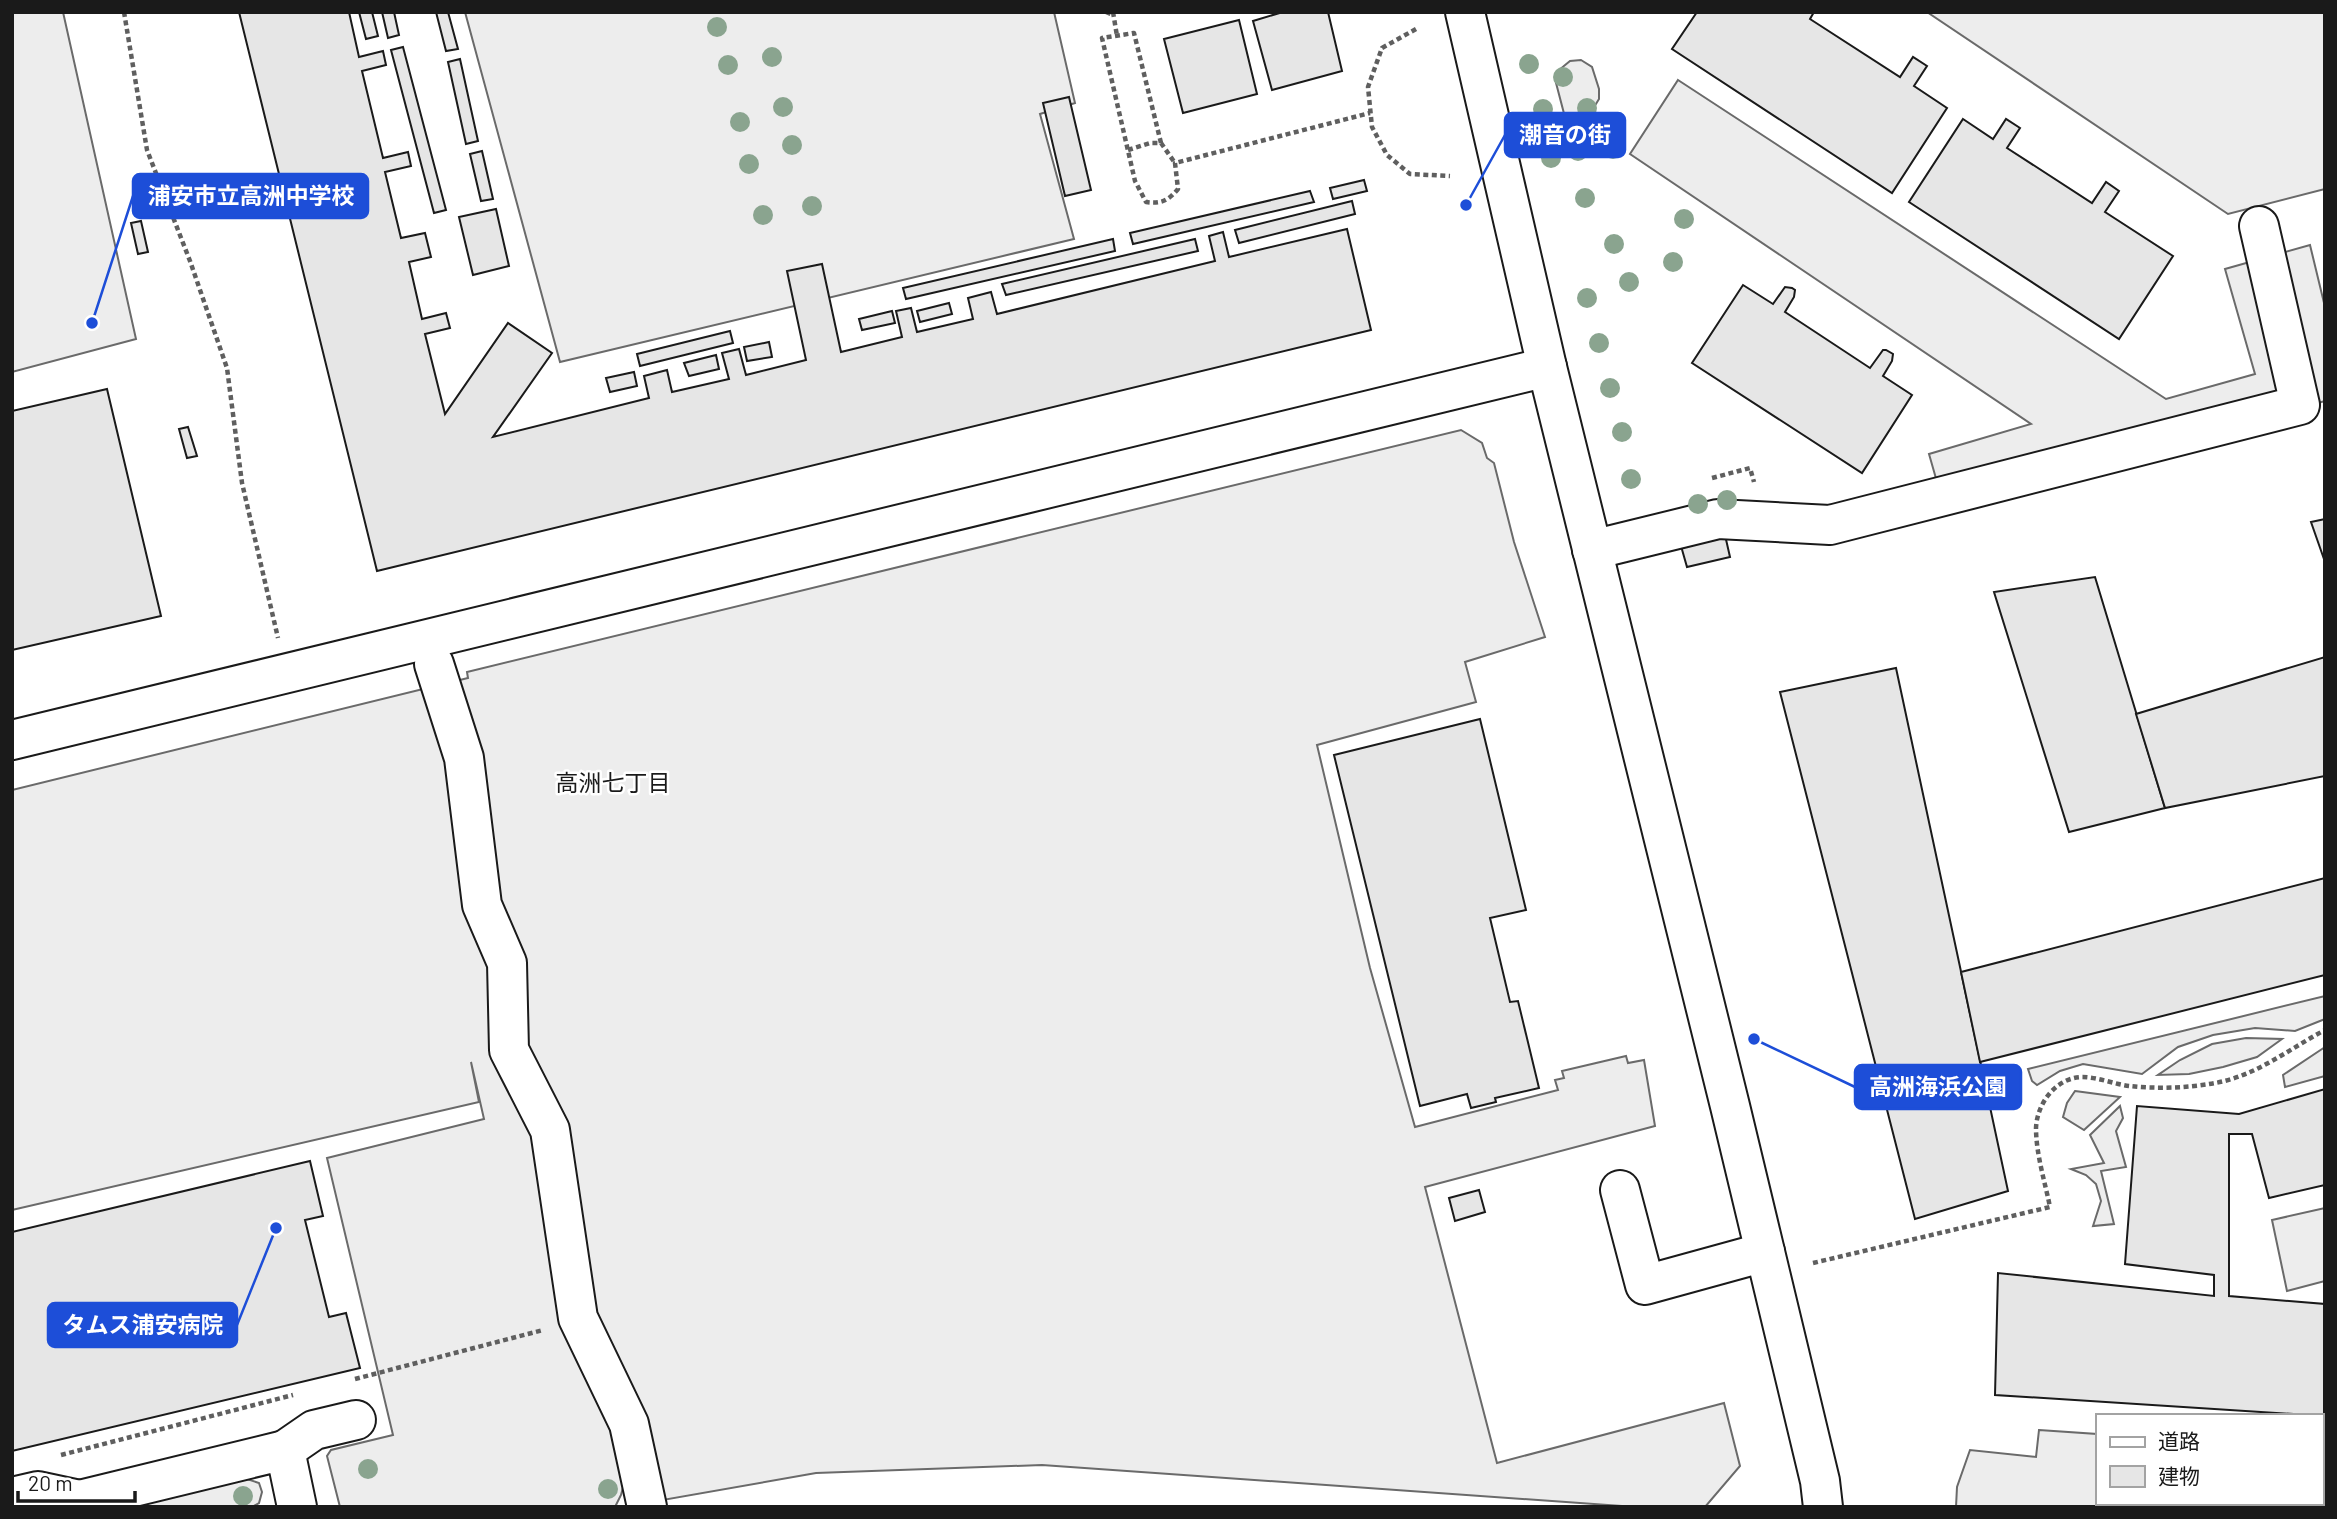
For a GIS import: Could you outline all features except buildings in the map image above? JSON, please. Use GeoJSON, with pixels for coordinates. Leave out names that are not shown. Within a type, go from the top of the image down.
{"type":"FeatureCollection","features":[{"type":"Feature","properties":{"kind":"street"},"geometry":{"type":"LineString","coordinates":[[1465,12],[1547,367],[1820,1481],[1823,1507]]}},
{"type":"Feature","properties":{"kind":"street"},"geometry":{"type":"LineString","coordinates":[[1592,550],[1718,519],[1830,525],[2300,405],[2259,226]]}},
{"type":"Feature","properties":{"kind":"street"},"geometry":{"type":"LineString","coordinates":[[12,740],[1547,367]]}},
{"type":"Feature","properties":{"kind":"street"},"geometry":{"type":"LineString","coordinates":[[434,664],[464,758],[482,905],[507,964],[509,1050],[550,1130],[578,1318],[629,1424],[647,1507]]}},
{"type":"Feature","properties":{"kind":"street"},"geometry":{"type":"LineString","coordinates":[[1620,1190],[1644,1285],[1765,1252]]}},
{"type":"Feature","properties":{"kind":"street"},"geometry":{"type":"LineString","coordinates":[[12,1497],[38,1491],[81,1503],[285,1450],[314,1430],[356,1420]]}},
{"type":"Feature","properties":{"kind":"street"},"geometry":{"type":"LineString","coordinates":[[285,1450],[297,1507]]}},
{"type":"Feature","properties":{"kind":"path"},"geometry":{"type":"LineString","coordinates":[[124,12],[147,150],[190,261],[227,368],[242,483],[280,648]]}},
{"type":"Feature","properties":{"kind":"path"},"geometry":{"type":"LineString","coordinates":[[1106,12],[1113,14],[1117,36]]}},
{"type":"Feature","properties":{"kind":"path"},"geometry":{"type":"LineString","coordinates":[[1416,29],[1382,48],[1368,87],[1372,127],[1387,155],[1410,174],[1450,176]]}},
{"type":"Feature","properties":{"kind":"path"},"geometry":{"type":"LineString","coordinates":[[1134,33],[1161,143],[1175,163],[1178,189],[1170,199],[1158,203],[1146,202],[1135,181],[1102,38],[1134,33]]}},
{"type":"Feature","properties":{"kind":"path"},"geometry":{"type":"LineString","coordinates":[[1175,163],[1370,113]]}},
{"type":"Feature","properties":{"kind":"path"},"geometry":{"type":"LineString","coordinates":[[1128,150],[1150,143],[1161,143]]}},
{"type":"Feature","properties":{"kind":"path"},"geometry":{"type":"LineString","coordinates":[[1813,1263],[2050,1207],[2036,1130],[2038,1112],[2046,1096],[2061,1084],[2081,1077],[2130,1086],[2179,1087],[2216,1083],[2254,1072],[2325,1030]]}},
{"type":"Feature","properties":{"kind":"shaded area"},"geometry":{"type":"Polygon","coordinates":[[[12,12],[63,12],[136,339],[12,372],[12,12]]]}},
{"type":"Feature","properties":{"kind":"shaded area"},"geometry":{"type":"Polygon","coordinates":[[[465,12],[1054,12],[1075,103],[1040,114],[1074,239],[560,362],[465,12]]]}},
{"type":"Feature","properties":{"kind":"shaded area"},"geometry":{"type":"Polygon","coordinates":[[[1927,12],[2325,12],[2325,189],[2228,214],[1927,12]]]}},
{"type":"Feature","properties":{"kind":"shaded area"},"geometry":{"type":"Polygon","coordinates":[[[1581,60],[1592,67],[1599,89],[1599,99],[1583,125],[1576,129],[1567,125],[1555,79],[1559,70],[1570,61],[1581,60]]]}},
{"type":"Feature","properties":{"kind":"shaded area"},"geometry":{"type":"Polygon","coordinates":[[[1678,80],[2166,399],[2255,374],[2225,269],[2310,245],[2325,307],[2325,401],[1945,510],[1929,454],[2031,424],[1630,154],[1678,80]]]}},
{"type":"Feature","properties":{"kind":"shaded area"},"geometry":{"type":"Polygon","coordinates":[[[1461,430],[1482,443],[1487,458],[1494,463],[1514,542],[1545,637],[1465,662],[1476,702],[1317,745],[1370,968],[1415,1127],[1558,1090],[1555,1080],[1564,1078],[1562,1071],[1626,1056],[1628,1063],[1644,1060],[1655,1126],[1425,1187],[1497,1463],[1724,1403],[1740,1466],[1705,1507],[1636,1507],[1042,1465],[816,1473],[663,1500],[578,1328],[626,1476],[615,1507],[340,1507],[327,1456],[331,1450],[393,1435],[327,1158],[484,1119],[471,1062],[479,1102],[12,1210],[12,790],[468,678],[467,672],[1461,430]]]}},
{"type":"Feature","properties":{"kind":"shaded area"},"geometry":{"type":"Polygon","coordinates":[[[2325,996],[2325,1019],[2295,1031],[2255,1028],[2213,1035],[2178,1047],[2142,1074],[2083,1064],[2060,1071],[2037,1085],[2032,1081],[2028,1069],[2325,996]]]}},
{"type":"Feature","properties":{"kind":"shaded area"},"geometry":{"type":"Polygon","coordinates":[[[2246,1038],[2282,1039],[2257,1057],[2223,1067],[2189,1074],[2158,1075],[2212,1044],[2246,1038]]]}},
{"type":"Feature","properties":{"kind":"shaded area"},"geometry":{"type":"Polygon","coordinates":[[[2325,1047],[2325,1076],[2285,1087],[2283,1075],[2325,1047]]]}},
{"type":"Feature","properties":{"kind":"shaded area"},"geometry":{"type":"Polygon","coordinates":[[[2075,1091],[2120,1097],[2084,1130],[2063,1117],[2067,1103],[2075,1091]]]}},
{"type":"Feature","properties":{"kind":"shaded area"},"geometry":{"type":"Polygon","coordinates":[[[2120,1106],[2123,1118],[2116,1131],[2126,1167],[2101,1171],[2114,1224],[2093,1226],[2101,1201],[2096,1184],[2086,1175],[2071,1169],[2104,1163],[2090,1135],[2120,1106]]]}},
{"type":"Feature","properties":{"kind":"shaded area"},"geometry":{"type":"Polygon","coordinates":[[[2325,1208],[2325,1281],[2287,1291],[2272,1220],[2325,1208]]]}},
{"type":"Feature","properties":{"kind":"shaded area"},"geometry":{"type":"Polygon","coordinates":[[[2039,1430],[2096,1434],[2096,1505],[2323,1505],[2325,1451],[2325,1507],[1956,1507],[1957,1487],[1970,1450],[2036,1457],[2039,1430]]]}},
{"type":"Feature","properties":{"kind":"shaded area"},"geometry":{"type":"Polygon","coordinates":[[[244,1478],[259,1483],[262,1492],[259,1503],[252,1507],[132,1507],[244,1478]]]}},
{"type":"Feature","properties":{"kind":"place","name":"潮音の街"},"geometry":{"type":"Point","coordinates":[1466,205]}},
{"type":"Feature","properties":{"kind":"place","name":"浦安市立高洲中学校"},"geometry":{"type":"Point","coordinates":[92,323]}},
{"type":"Feature","properties":{"kind":"place","name":"高洲海浜公園"},"geometry":{"type":"Point","coordinates":[1754,1039]}},
{"type":"Feature","properties":{"kind":"place","name":"タムス浦安病院"},"geometry":{"type":"Point","coordinates":[276,1228]}},
{"type":"Feature","properties":{"kind":"district","name":"高洲七丁目"},"geometry":{"type":"Point","coordinates":[613,783]}}]}
